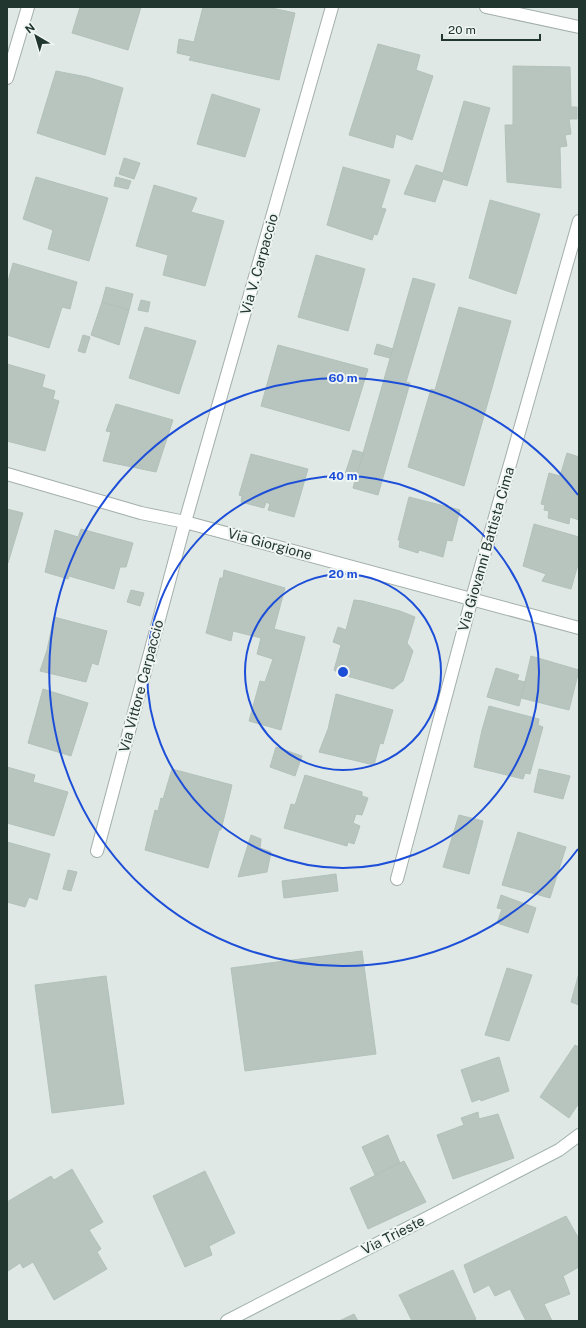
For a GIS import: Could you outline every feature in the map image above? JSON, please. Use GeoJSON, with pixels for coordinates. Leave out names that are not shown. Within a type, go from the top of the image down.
{"type":"FeatureCollection","features":[{"type":"Feature","properties":{"kind":"street"},"geometry":{"type":"LineString","coordinates":[[7,78],[28,7]]}},
{"type":"Feature","properties":{"kind":"street","name":"Via V. Carpaccio"},"geometry":{"type":"LineString","coordinates":[[185,522],[332,7]]}},
{"type":"Feature","properties":{"kind":"street"},"geometry":{"type":"LineString","coordinates":[[486,7],[579,27]]}},
{"type":"Feature","properties":{"kind":"street","name":"Via Giovanni Battista Cima"},"geometry":{"type":"LineString","coordinates":[[397,879],[472,598],[579,221]]}},
{"type":"Feature","properties":{"kind":"street","name":"Via Giorgione"},"geometry":{"type":"LineString","coordinates":[[7,474],[141,513],[185,522],[579,628]]}},
{"type":"Feature","properties":{"kind":"street","name":"Via Vittore Carpaccio"},"geometry":{"type":"LineString","coordinates":[[97,851],[185,522]]}},
{"type":"Feature","properties":{"kind":"street","name":"Via Trieste"},"geometry":{"type":"LineString","coordinates":[[226,1321],[560,1150],[579,1135]]}},
{"type":"Feature","properties":{"kind":"building"},"geometry":{"type":"Polygon","coordinates":[[[80,7],[141,7],[128,50],[72,33],[80,7]]]}},
{"type":"Feature","properties":{"kind":"building"},"geometry":{"type":"Polygon","coordinates":[[[203,7],[267,7],[295,13],[279,80],[189,60],[191,56],[177,53],[179,39],[194,42],[203,7]]]}},
{"type":"Feature","properties":{"kind":"building"},"geometry":{"type":"Polygon","coordinates":[[[378,44],[420,55],[416,70],[433,76],[412,140],[396,134],[393,148],[349,135],[378,44]]]}},
{"type":"Feature","properties":{"kind":"building"},"geometry":{"type":"Polygon","coordinates":[[[513,66],[570,67],[571,107],[577,107],[577,119],[569,119],[571,134],[565,135],[567,146],[560,147],[561,188],[507,182],[505,125],[513,125],[513,66]]]}},
{"type":"Feature","properties":{"kind":"building"},"geometry":{"type":"Polygon","coordinates":[[[56,71],[87,77],[123,88],[105,155],[37,133],[56,71]]]}},
{"type":"Feature","properties":{"kind":"building"},"geometry":{"type":"Polygon","coordinates":[[[212,94],[260,109],[245,157],[197,144],[212,94]]]}},
{"type":"Feature","properties":{"kind":"building"},"geometry":{"type":"Polygon","coordinates":[[[464,101],[490,108],[467,186],[443,179],[435,202],[404,194],[416,165],[443,173],[464,101]]]}},
{"type":"Feature","properties":{"kind":"building"},"geometry":{"type":"Polygon","coordinates":[[[124,158],[140,163],[134,179],[119,174],[124,158]]]}},
{"type":"Feature","properties":{"kind":"building"},"geometry":{"type":"Polygon","coordinates":[[[343,167],[390,180],[381,208],[386,209],[377,235],[374,234],[372,240],[327,225],[343,167]]]}},
{"type":"Feature","properties":{"kind":"building"},"geometry":{"type":"Polygon","coordinates":[[[36,177],[108,198],[89,261],[48,249],[53,230],[23,219],[36,177]]]}},
{"type":"Feature","properties":{"kind":"building"},"geometry":{"type":"Polygon","coordinates":[[[116,177],[131,181],[128,189],[114,186],[116,177]]]}},
{"type":"Feature","properties":{"kind":"building"},"geometry":{"type":"Polygon","coordinates":[[[154,185],[197,198],[191,212],[224,221],[205,286],[163,275],[168,255],[136,246],[154,185]]]}},
{"type":"Feature","properties":{"kind":"building"},"geometry":{"type":"Polygon","coordinates":[[[490,200],[540,214],[516,294],[469,278],[490,200]]]}},
{"type":"Feature","properties":{"kind":"building"},"geometry":{"type":"Polygon","coordinates":[[[316,255],[365,269],[348,331],[298,317],[316,255]]]}},
{"type":"Feature","properties":{"kind":"building"},"geometry":{"type":"Polygon","coordinates":[[[13,263],[77,282],[70,309],[62,307],[49,348],[7,335],[7,285],[13,263]]]}},
{"type":"Feature","properties":{"kind":"building"},"geometry":{"type":"Polygon","coordinates":[[[413,278],[435,284],[406,382],[410,383],[378,495],[353,488],[413,278]]]}},
{"type":"Feature","properties":{"kind":"building"},"geometry":{"type":"Polygon","coordinates":[[[106,287],[133,294],[129,310],[102,302],[106,287]]]}},
{"type":"Feature","properties":{"kind":"building"},"geometry":{"type":"Polygon","coordinates":[[[141,300],[150,302],[148,312],[138,310],[141,300]]]}},
{"type":"Feature","properties":{"kind":"building"},"geometry":{"type":"Polygon","coordinates":[[[102,302],[129,310],[119,345],[91,335],[102,302]]]}},
{"type":"Feature","properties":{"kind":"building"},"geometry":{"type":"Polygon","coordinates":[[[459,307],[511,321],[464,486],[408,467],[431,389],[435,390],[459,307]]]}},
{"type":"Feature","properties":{"kind":"building"},"geometry":{"type":"Polygon","coordinates":[[[145,327],[196,341],[179,394],[129,378],[145,327]]]}},
{"type":"Feature","properties":{"kind":"building"},"geometry":{"type":"Polygon","coordinates":[[[83,335],[90,337],[85,353],[78,351],[83,335]]]}},
{"type":"Feature","properties":{"kind":"building"},"geometry":{"type":"Polygon","coordinates":[[[377,344],[393,349],[390,358],[374,354],[377,344]]]}},
{"type":"Feature","properties":{"kind":"building"},"geometry":{"type":"Polygon","coordinates":[[[278,345],[368,369],[349,431],[261,406],[278,345]]]}},
{"type":"Feature","properties":{"kind":"building"},"geometry":{"type":"Polygon","coordinates":[[[7,364],[45,375],[42,387],[55,391],[53,399],[59,401],[45,451],[7,441],[7,364]]]}},
{"type":"Feature","properties":{"kind":"building"},"geometry":{"type":"Polygon","coordinates":[[[116,404],[173,420],[156,472],[103,461],[111,432],[106,431],[116,404]]]}},
{"type":"Feature","properties":{"kind":"building"},"geometry":{"type":"Polygon","coordinates":[[[353,450],[364,453],[356,477],[345,474],[353,450]]]}},
{"type":"Feature","properties":{"kind":"building"},"geometry":{"type":"Polygon","coordinates":[[[567,453],[579,457],[579,520],[570,517],[569,524],[548,518],[549,511],[544,510],[545,505],[541,504],[549,473],[560,476],[567,453]]]}},
{"type":"Feature","properties":{"kind":"building"},"geometry":{"type":"Polygon","coordinates":[[[251,454],[308,469],[294,517],[268,510],[270,504],[266,502],[264,508],[241,502],[242,496],[239,495],[251,454]]]}},
{"type":"Feature","properties":{"kind":"building"},"geometry":{"type":"Polygon","coordinates":[[[409,497],[460,510],[452,541],[447,540],[443,557],[419,550],[418,553],[399,547],[400,540],[398,540],[409,497]]]}},
{"type":"Feature","properties":{"kind":"building"},"geometry":{"type":"Polygon","coordinates":[[[7,509],[23,513],[8,563],[7,562],[7,509]]]}},
{"type":"Feature","properties":{"kind":"building"},"geometry":{"type":"Polygon","coordinates":[[[534,524],[579,537],[579,561],[571,589],[542,581],[546,574],[523,566],[534,524]]]}},
{"type":"Feature","properties":{"kind":"building"},"geometry":{"type":"Polygon","coordinates":[[[81,529],[133,543],[126,567],[120,567],[114,589],[69,576],[68,579],[45,572],[55,530],[78,537],[81,529]]]}},
{"type":"Feature","properties":{"kind":"building"},"geometry":{"type":"Polygon","coordinates":[[[224,570],[285,588],[274,629],[305,637],[281,730],[249,721],[260,681],[265,682],[273,659],[257,654],[261,638],[233,631],[231,641],[206,633],[220,578],[223,578],[224,570]]]}},
{"type":"Feature","properties":{"kind":"building"},"geometry":{"type":"Polygon","coordinates":[[[131,590],[144,593],[140,606],[127,602],[131,590]]]}},
{"type":"Feature","properties":{"kind":"building"},"geometry":{"type":"Polygon","coordinates":[[[354,600],[400,611],[415,617],[407,643],[413,651],[403,681],[393,689],[340,674],[334,670],[341,645],[333,642],[338,627],[346,630],[354,600]]]}},
{"type":"Feature","properties":{"kind":"building"},"geometry":{"type":"Polygon","coordinates":[[[54,617],[107,631],[98,665],[92,663],[86,682],[40,671],[47,650],[54,617]]]}},
{"type":"Feature","properties":{"kind":"building"},"geometry":{"type":"Polygon","coordinates":[[[531,656],[579,670],[569,710],[521,698],[531,656]]]}},
{"type":"Feature","properties":{"kind":"building"},"geometry":{"type":"Polygon","coordinates":[[[496,668],[519,675],[517,680],[525,682],[519,706],[487,697],[496,668]]]}},
{"type":"Feature","properties":{"kind":"building"},"geometry":{"type":"Polygon","coordinates":[[[43,689],[88,703],[71,756],[28,743],[43,689]]]}},
{"type":"Feature","properties":{"kind":"building"},"geometry":{"type":"Polygon","coordinates":[[[336,694],[393,710],[383,744],[380,743],[374,765],[319,752],[328,729],[336,694]]]}},
{"type":"Feature","properties":{"kind":"building"},"geometry":{"type":"Polygon","coordinates":[[[489,706],[539,719],[538,725],[543,727],[530,774],[525,773],[523,779],[474,767],[489,706]]]}},
{"type":"Feature","properties":{"kind":"building"},"geometry":{"type":"Polygon","coordinates":[[[276,747],[302,756],[295,776],[270,767],[276,747]]]}},
{"type":"Feature","properties":{"kind":"building"},"geometry":{"type":"Polygon","coordinates":[[[7,767],[35,775],[33,782],[68,792],[54,836],[7,823],[7,767]]]}},
{"type":"Feature","properties":{"kind":"building"},"geometry":{"type":"Polygon","coordinates":[[[172,769],[232,785],[221,830],[219,830],[208,868],[145,850],[155,810],[158,811],[161,798],[163,799],[172,769]]]}},
{"type":"Feature","properties":{"kind":"building"},"geometry":{"type":"Polygon","coordinates":[[[539,769],[570,776],[563,799],[534,792],[539,769]]]}},
{"type":"Feature","properties":{"kind":"building"},"geometry":{"type":"Polygon","coordinates":[[[305,775],[362,792],[362,796],[368,798],[362,815],[356,814],[353,823],[360,826],[354,844],[348,842],[347,846],[284,828],[291,804],[295,805],[305,775]]]}},
{"type":"Feature","properties":{"kind":"building"},"geometry":{"type":"Polygon","coordinates":[[[459,815],[483,821],[469,874],[443,867],[459,815]]]}},
{"type":"Feature","properties":{"kind":"building"},"geometry":{"type":"Polygon","coordinates":[[[518,832],[566,847],[550,898],[502,885],[518,832]]]}},
{"type":"Feature","properties":{"kind":"building"},"geometry":{"type":"Polygon","coordinates":[[[251,835],[261,839],[260,848],[271,852],[267,872],[238,877],[251,835]]]}},
{"type":"Feature","properties":{"kind":"building"},"geometry":{"type":"Polygon","coordinates":[[[7,842],[50,854],[37,900],[29,897],[25,907],[7,902],[7,842]]]}},
{"type":"Feature","properties":{"kind":"building"},"geometry":{"type":"Polygon","coordinates":[[[68,870],[77,872],[71,891],[63,889],[68,870]]]}},
{"type":"Feature","properties":{"kind":"building"},"geometry":{"type":"Polygon","coordinates":[[[336,874],[338,891],[284,898],[282,881],[336,874]]]}},
{"type":"Feature","properties":{"kind":"building"},"geometry":{"type":"Polygon","coordinates":[[[501,895],[536,908],[528,933],[497,923],[502,909],[497,908],[501,895]]]}},
{"type":"Feature","properties":{"kind":"building"},"geometry":{"type":"Polygon","coordinates":[[[362,951],[376,1054],[245,1071],[231,968],[362,951]]]}},
{"type":"Feature","properties":{"kind":"building"},"geometry":{"type":"Polygon","coordinates":[[[507,968],[532,975],[509,1041],[485,1035],[507,968]]]}},
{"type":"Feature","properties":{"kind":"building"},"geometry":{"type":"Polygon","coordinates":[[[579,973],[579,1005],[571,1002],[579,973]]]}},
{"type":"Feature","properties":{"kind":"building"},"geometry":{"type":"Polygon","coordinates":[[[106,976],[124,1104],[52,1113],[35,985],[106,976]]]}},
{"type":"Feature","properties":{"kind":"building"},"geometry":{"type":"Polygon","coordinates":[[[575,1045],[579,1047],[579,1103],[569,1118],[540,1097],[575,1045]]]}},
{"type":"Feature","properties":{"kind":"building"},"geometry":{"type":"Polygon","coordinates":[[[499,1057],[509,1091],[481,1101],[480,1099],[472,1102],[461,1070],[499,1057]]]}},
{"type":"Feature","properties":{"kind":"building"},"geometry":{"type":"Polygon","coordinates":[[[478,1112],[479,1119],[498,1114],[514,1158],[453,1179],[437,1135],[464,1125],[461,1118],[478,1112]]]}},
{"type":"Feature","properties":{"kind":"building"},"geometry":{"type":"Polygon","coordinates":[[[388,1135],[400,1163],[375,1175],[362,1147],[388,1135]]]}},
{"type":"Feature","properties":{"kind":"building"},"geometry":{"type":"Polygon","coordinates":[[[404,1161],[426,1202],[368,1229],[350,1188],[404,1161]]]}},
{"type":"Feature","properties":{"kind":"building"},"geometry":{"type":"Polygon","coordinates":[[[72,1169],[103,1222],[89,1230],[101,1249],[97,1252],[107,1269],[54,1300],[33,1262],[23,1268],[20,1263],[8,1271],[7,1269],[7,1206],[9,1205],[7,1202],[51,1176],[54,1180],[72,1169]]]}},
{"type":"Feature","properties":{"kind":"building"},"geometry":{"type":"Polygon","coordinates":[[[205,1171],[235,1233],[209,1246],[212,1255],[185,1267],[153,1196],[205,1171]]]}},
{"type":"Feature","properties":{"kind":"building"},"geometry":{"type":"Polygon","coordinates":[[[566,1216],[579,1239],[579,1267],[563,1276],[570,1294],[544,1304],[552,1321],[526,1321],[510,1289],[495,1296],[489,1285],[474,1293],[464,1265],[566,1216]]]}},
{"type":"Feature","properties":{"kind":"building"},"geometry":{"type":"Polygon","coordinates":[[[453,1270],[476,1319],[472,1321],[412,1321],[399,1295],[453,1270]]]}},
{"type":"Feature","properties":{"kind":"building"},"geometry":{"type":"Polygon","coordinates":[[[354,1314],[358,1321],[339,1321],[354,1314]]]}}]}
